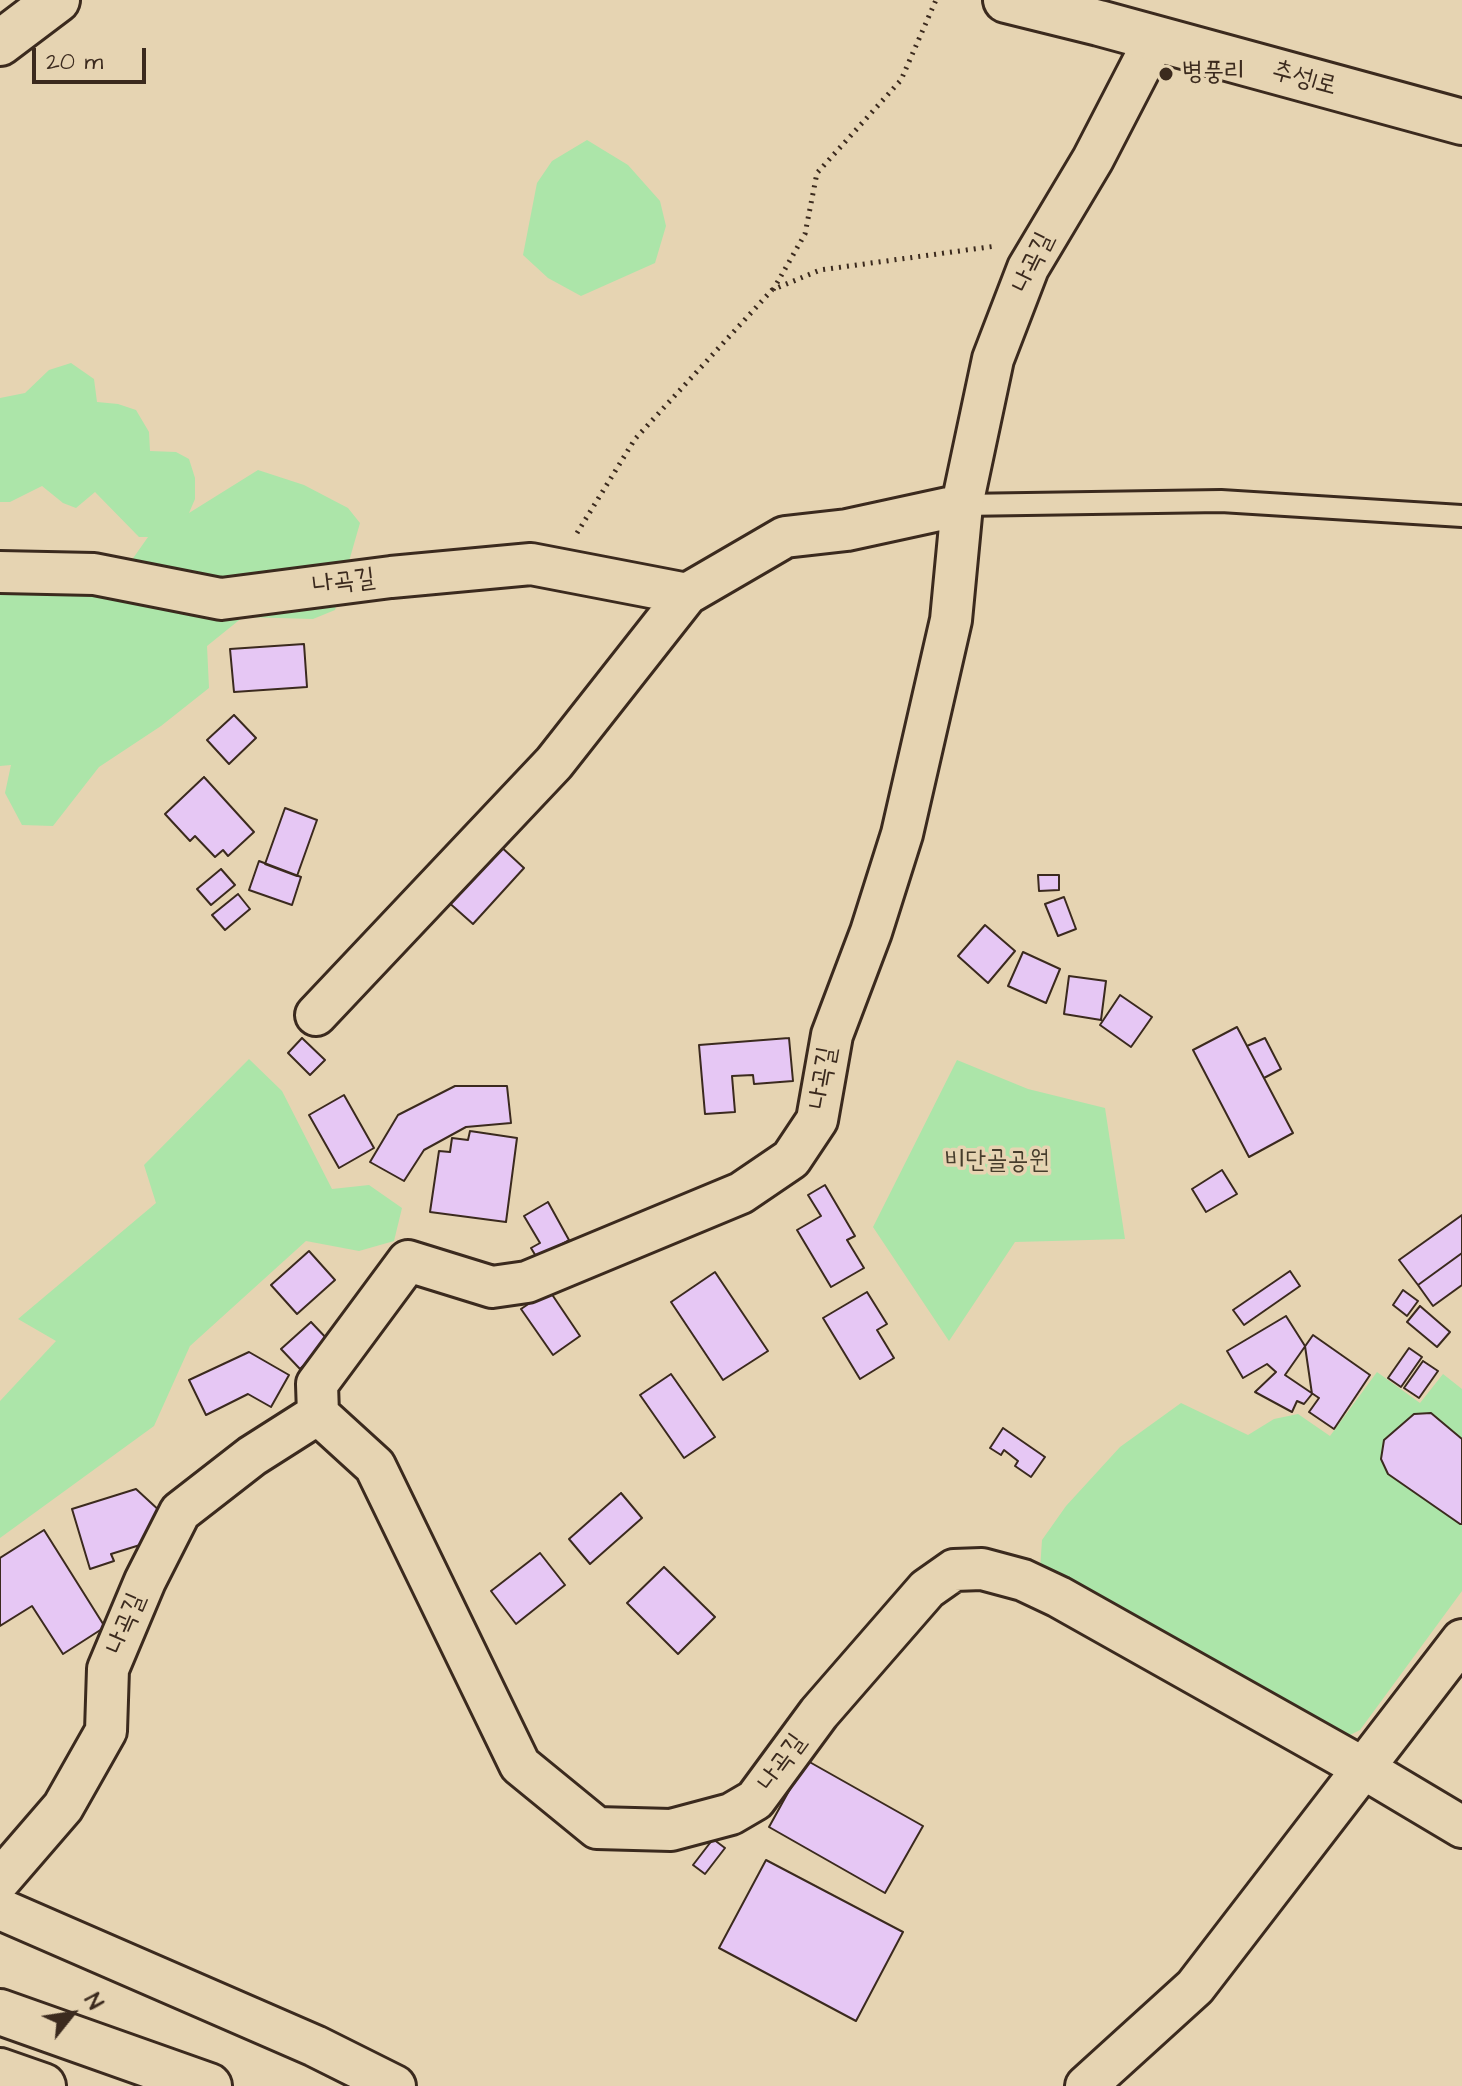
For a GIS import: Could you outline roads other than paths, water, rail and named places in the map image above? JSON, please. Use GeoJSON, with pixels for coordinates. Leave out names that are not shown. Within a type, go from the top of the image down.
{"type":"FeatureCollection","features":[{"type":"Feature","properties":{"kind":"street"},"geometry":{"type":"LineString","coordinates":[[0,43],[57,0]]}},
{"type":"Feature","properties":{"kind":"street","name":"추성1로"},"geometry":{"type":"LineString","coordinates":[[1006,0],[1098,11],[1155,39],[1462,122]]}},
{"type":"Feature","properties":{"kind":"street","name":"나곡길"},"geometry":{"type":"LineString","coordinates":[[1155,39],[1093,159],[1028,268],[993,359],[962,505],[951,620],[902,834],[871,932],[832,1035],[817,1120],[791,1159],[741,1193],[527,1282],[492,1287],[408,1261],[317,1384],[318,1414],[375,1466],[520,1765],[597,1828],[671,1830],[731,1814],[755,1800],[819,1713],[927,1589],[954,1570],[982,1569],[1035,1586],[1363,1768],[1462,1827]]}},
{"type":"Feature","properties":{"kind":"street"},"geometry":{"type":"LineString","coordinates":[[316,1015],[554,763],[687,594],[785,537],[847,530],[962,505]]}},
{"type":"Feature","properties":{"kind":"street","name":"나곡길"},"geometry":{"type":"LineString","coordinates":[[0,572],[94,574],[221,599],[391,577],[531,564],[687,594]]}},
{"type":"Feature","properties":{"kind":"street","name":"나곡길"},"geometry":{"type":"LineString","coordinates":[[0,1880],[63,1807],[106,1731],[108,1669],[145,1581],[180,1512],[252,1456],[318,1414]]}},
{"type":"Feature","properties":{"kind":"street"},"geometry":{"type":"LineString","coordinates":[[1086,2086],[1195,1987],[1462,1640]]}},
{"type":"Feature","properties":{"kind":"street"},"geometry":{"type":"LineString","coordinates":[[0,1909],[315,2046],[395,2086]]}},
{"type":"Feature","properties":{"kind":"street"},"geometry":{"type":"LineString","coordinates":[[0,2012],[209,2086]]}},
{"type":"Feature","properties":{"kind":"street"},"geometry":{"type":"LineString","coordinates":[[0,2071],[43,2086]]}},
{"type":"Feature","properties":{"kind":"lane"},"geometry":{"type":"LineString","coordinates":[[962,505],[1221,501],[1462,516]]}},
{"type":"Feature","properties":{"kind":"place","name":"병풍리"},"geometry":{"type":"Point","coordinates":[1166,74]}},
{"type":"Feature","properties":{"kind":"park label","name":"비단골공원"},"geometry":{"type":"Point","coordinates":[997,1163]}}]}
